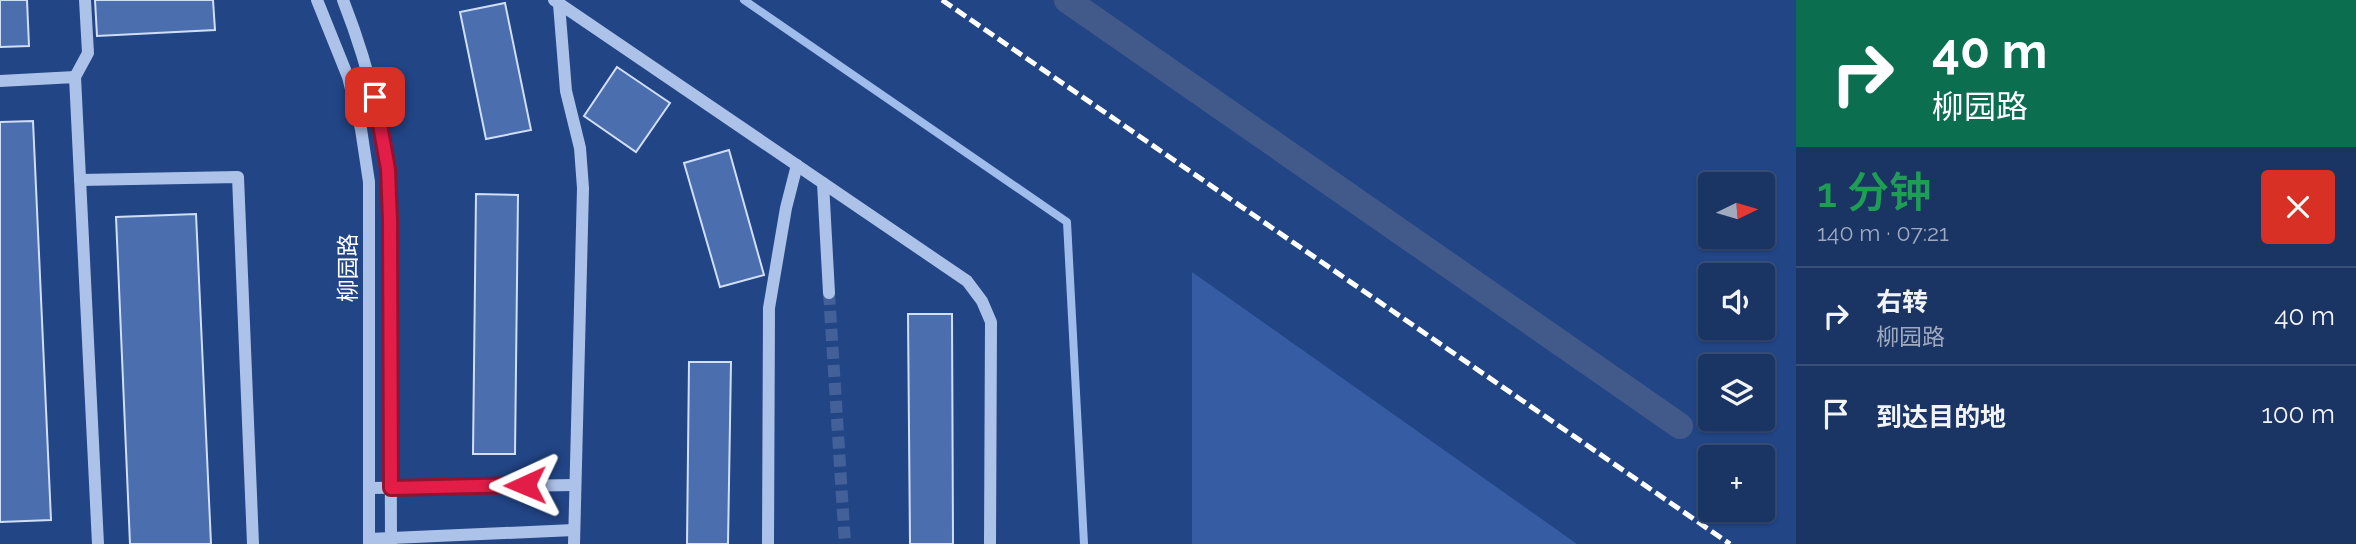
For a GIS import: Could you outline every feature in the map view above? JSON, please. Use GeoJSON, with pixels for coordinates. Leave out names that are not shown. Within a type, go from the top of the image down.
{"type":"FeatureCollection","features":[{"type":"Feature","properties":{"kind":"street"},"geometry":{"type":"LineString","coordinates":[[85,0],[88,53],[75,77],[98,544]]}},
{"type":"Feature","properties":{"kind":"street","name":"柳园路"},"geometry":{"type":"LineString","coordinates":[[317,0],[348,77],[361,129],[369,182],[369,541]]}},
{"type":"Feature","properties":{"kind":"street","name":"柳园路"},"geometry":{"type":"LineString","coordinates":[[342,0],[369,72],[381,121],[388,169],[391,541]]}},
{"type":"Feature","properties":{"kind":"street"},"geometry":{"type":"LineString","coordinates":[[556,2],[967,281],[982,301],[991,321],[990,544]]}},
{"type":"Feature","properties":{"kind":"street"},"geometry":{"type":"LineString","coordinates":[[556,2],[566,91],[580,148],[583,188],[574,544]]}},
{"type":"Feature","properties":{"kind":"street"},"geometry":{"type":"LineString","coordinates":[[0,81],[75,77]]}},
{"type":"Feature","properties":{"kind":"street"},"geometry":{"type":"LineString","coordinates":[[768,544],[769,308],[786,208],[797,165]]}},
{"type":"Feature","properties":{"kind":"street"},"geometry":{"type":"LineString","coordinates":[[80,180],[238,177],[253,544]]}},
{"type":"Feature","properties":{"kind":"street"},"geometry":{"type":"LineString","coordinates":[[823,183],[830,293]]}},
{"type":"Feature","properties":{"kind":"street"},"geometry":{"type":"LineString","coordinates":[[369,488],[575,485]]}},
{"type":"Feature","properties":{"kind":"street"},"geometry":{"type":"LineString","coordinates":[[369,541],[574,530]]}},
{"type":"Feature","properties":{"kind":"shaded area"},"geometry":{"type":"Polygon","coordinates":[[[1192,272],[1577,544],[1192,544],[1192,272]]]}},
{"type":"Feature","properties":{"kind":"building"},"geometry":{"type":"Polygon","coordinates":[[[0,0],[27,0],[29,46],[0,47],[0,0]]]}},
{"type":"Feature","properties":{"kind":"building"},"geometry":{"type":"Polygon","coordinates":[[[95,0],[213,0],[215,30],[97,36],[95,0]]]}},
{"type":"Feature","properties":{"kind":"building"},"geometry":{"type":"Polygon","coordinates":[[[505,3],[531,130],[486,139],[460,12],[505,3]]]}},
{"type":"Feature","properties":{"kind":"building"},"geometry":{"type":"Polygon","coordinates":[[[617,67],[670,103],[636,152],[584,116],[617,67]]]}},
{"type":"Feature","properties":{"kind":"building"},"geometry":{"type":"Polygon","coordinates":[[[33,121],[51,520],[0,522],[0,122],[33,121]]]}},
{"type":"Feature","properties":{"kind":"building"},"geometry":{"type":"Polygon","coordinates":[[[729,150],[764,275],[720,287],[684,163],[729,150]]]}},
{"type":"Feature","properties":{"kind":"building"},"geometry":{"type":"Polygon","coordinates":[[[476,194],[518,195],[515,454],[473,454],[476,194]]]}},
{"type":"Feature","properties":{"kind":"building"},"geometry":{"type":"Polygon","coordinates":[[[196,214],[211,544],[130,544],[116,217],[196,214]]]}},
{"type":"Feature","properties":{"kind":"building"},"geometry":{"type":"Polygon","coordinates":[[[908,314],[952,314],[953,544],[910,544],[908,314]]]}},
{"type":"Feature","properties":{"kind":"building"},"geometry":{"type":"Polygon","coordinates":[[[689,362],[731,362],[728,544],[687,544],[689,362]]]}},
{"type":"Feature","properties":{"kind":"waterway"},"geometry":{"type":"LineString","coordinates":[[744,0],[1067,222],[1084,544]]}},
{"type":"Feature","properties":{"kind":"waterway"},"geometry":{"type":"LineString","coordinates":[[1067,0],[1680,426]]}},
{"type":"Feature","properties":{"kind":"tunnel"},"geometry":{"type":"LineString","coordinates":[[829,293],[845,544]]}},
{"type":"Feature","properties":{"kind":"railway"},"geometry":{"type":"LineString","coordinates":[[942,0],[1730,544]]}},
{"type":"Feature","properties":{"kind":"route"},"geometry":{"type":"LineString","coordinates":[[375,97],[388,169],[391,488],[525,485]]}}]}
